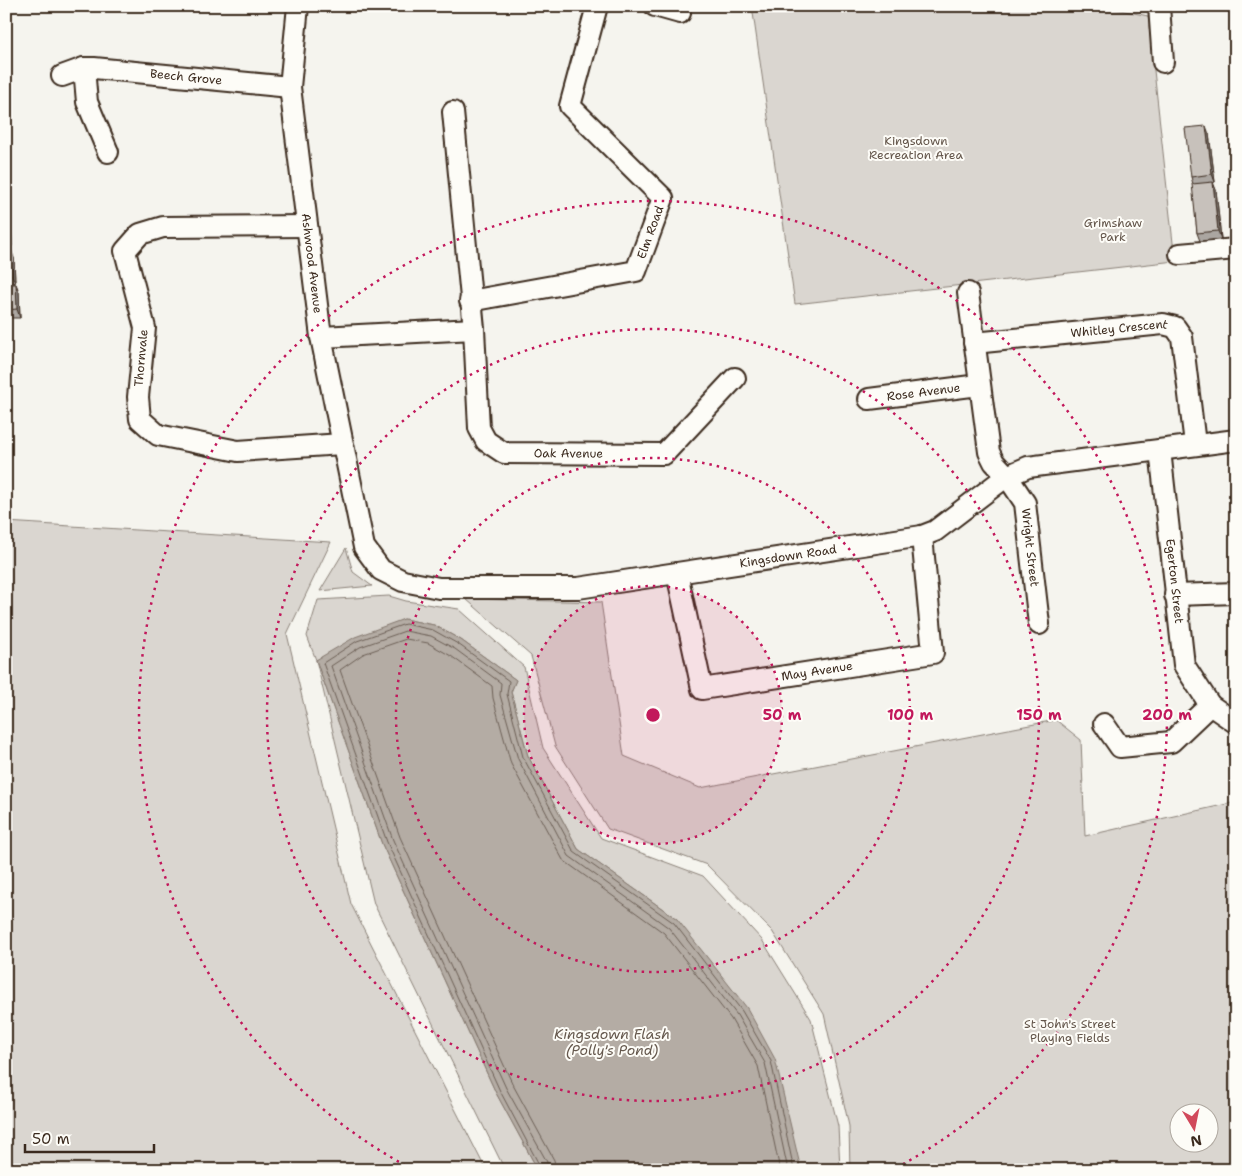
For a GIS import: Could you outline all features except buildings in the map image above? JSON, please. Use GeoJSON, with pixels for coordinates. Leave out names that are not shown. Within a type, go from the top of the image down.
{"type":"FeatureCollection","features":[{"type":"Feature","properties":{"kind":"street","name":"Ashwood Avenue"},"geometry":{"type":"LineString","coordinates":[[298,6],[290,87],[321,336],[358,516]]}},
{"type":"Feature","properties":{"kind":"street","name":"Elm Road"},"geometry":{"type":"LineString","coordinates":[[470,301],[636,271],[663,198],[570,106],[597,6]]}},
{"type":"Feature","properties":{"kind":"street"},"geometry":{"type":"LineString","coordinates":[[656,6],[680,13]]}},
{"type":"Feature","properties":{"kind":"street"},"geometry":{"type":"LineString","coordinates":[[1159,6],[1163,62]]}},
{"type":"Feature","properties":{"kind":"street","name":"Beech Grove"},"geometry":{"type":"LineString","coordinates":[[62,76],[84,68],[290,87]]}},
{"type":"Feature","properties":{"kind":"street"},"geometry":{"type":"LineString","coordinates":[[84,68],[87,102],[108,152]]}},
{"type":"Feature","properties":{"kind":"street","name":"Oak Avenue"},"geometry":{"type":"LineString","coordinates":[[454,112],[474,329],[479,428],[486,441],[504,453],[664,454],[735,378]]}},
{"type":"Feature","properties":{"kind":"street","name":"Thornvale"},"geometry":{"type":"LineString","coordinates":[[307,226],[162,227],[140,234],[125,251],[145,328],[138,397],[140,419],[158,435],[238,451],[342,444]]}},
{"type":"Feature","properties":{"kind":"street"},"geometry":{"type":"LineString","coordinates":[[1180,254],[1236,249]]}},
{"type":"Feature","properties":{"kind":"street"},"geometry":{"type":"LineString","coordinates":[[968,293],[989,452],[994,462],[1007,476]]}},
{"type":"Feature","properties":{"kind":"street","name":"Whitley Crescent"},"geometry":{"type":"LineString","coordinates":[[974,344],[1163,324],[1175,327],[1182,337],[1194,444]]}},
{"type":"Feature","properties":{"kind":"street"},"geometry":{"type":"LineString","coordinates":[[321,336],[474,329]]}},
{"type":"Feature","properties":{"kind":"street","name":"Rose Avenue"},"geometry":{"type":"LineString","coordinates":[[869,399],[979,385]]}},
{"type":"Feature","properties":{"kind":"street","name":"Kingsdown Road"},"geometry":{"type":"LineString","coordinates":[[358,516],[364,547],[382,570],[403,581],[439,588],[578,588],[922,536],[935,531],[1007,476],[1028,467],[1236,440]]}},
{"type":"Feature","properties":{"kind":"street","name":"Egerton Street"},"geometry":{"type":"LineString","coordinates":[[1160,450],[1184,665],[1210,705],[1236,723]]}},
{"type":"Feature","properties":{"kind":"street","name":"Wright Street"},"geometry":{"type":"LineString","coordinates":[[1007,476],[1025,503],[1039,624]]}},
{"type":"Feature","properties":{"kind":"street","name":"May Avenue"},"geometry":{"type":"LineString","coordinates":[[677,573],[702,689],[933,653],[922,536]]}},
{"type":"Feature","properties":{"kind":"street"},"geometry":{"type":"LineString","coordinates":[[1175,595],[1236,593]]}},
{"type":"Feature","properties":{"kind":"street"},"geometry":{"type":"LineString","coordinates":[[1104,724],[1120,747],[1171,742],[1210,705]]}},
{"type":"Feature","properties":{"kind":"green space","name":"Kingsdown Recreation Area"},"geometry":{"type":"Polygon","coordinates":[[[752,6],[1102,6],[1148,16],[1175,261],[795,304],[752,6]]]}},
{"type":"Feature","properties":{"kind":"green space"},"geometry":{"type":"Polygon","coordinates":[[[6,522],[331,542],[287,634],[351,904],[486,1170],[6,1170],[6,522]]]}},
{"type":"Feature","properties":{"kind":"green space"},"geometry":{"type":"Polygon","coordinates":[[[346,548],[353,572],[372,586],[320,591],[346,548]]]}},
{"type":"Feature","properties":{"kind":"green space"},"geometry":{"type":"Polygon","coordinates":[[[389,596],[406,601],[459,609],[524,667],[543,748],[601,838],[703,876],[762,940],[811,1019],[838,1126],[840,1170],[799,1170],[799,1161],[677,919],[578,849],[528,756],[511,692],[516,680],[461,640],[434,625],[404,619],[316,660],[307,636],[318,600],[389,596]]]}},
{"type":"Feature","properties":{"kind":"green space","name":"St John's Street Playing Fields"},"geometry":{"type":"Polygon","coordinates":[[[466,599],[601,602],[624,756],[700,788],[1056,720],[1081,740],[1085,836],[1236,802],[1236,1170],[850,1170],[849,1126],[824,1014],[772,931],[707,865],[608,829],[555,746],[531,656],[466,599]]]}},
{"type":"Feature","properties":{"kind":"green space"},"geometry":{"type":"Polygon","coordinates":[[[316,660],[382,844],[496,1093],[538,1170],[505,1170],[374,904],[316,660]]]}},
{"type":"Feature","properties":{"kind":"water","name":"Kingsdown Flash (Polly's Pond)"},"geometry":{"type":"Polygon","coordinates":[[[404,619],[434,625],[461,640],[516,680],[511,692],[528,756],[578,849],[677,919],[747,1008],[775,1059],[799,1161],[799,1170],[538,1170],[496,1093],[382,844],[316,660],[355,637],[404,619]]]}},
{"type":"Feature","properties":{"kind":"park label","name":"Grimshaw Park"},"geometry":{"type":"Point","coordinates":[1113,230]}}]}
